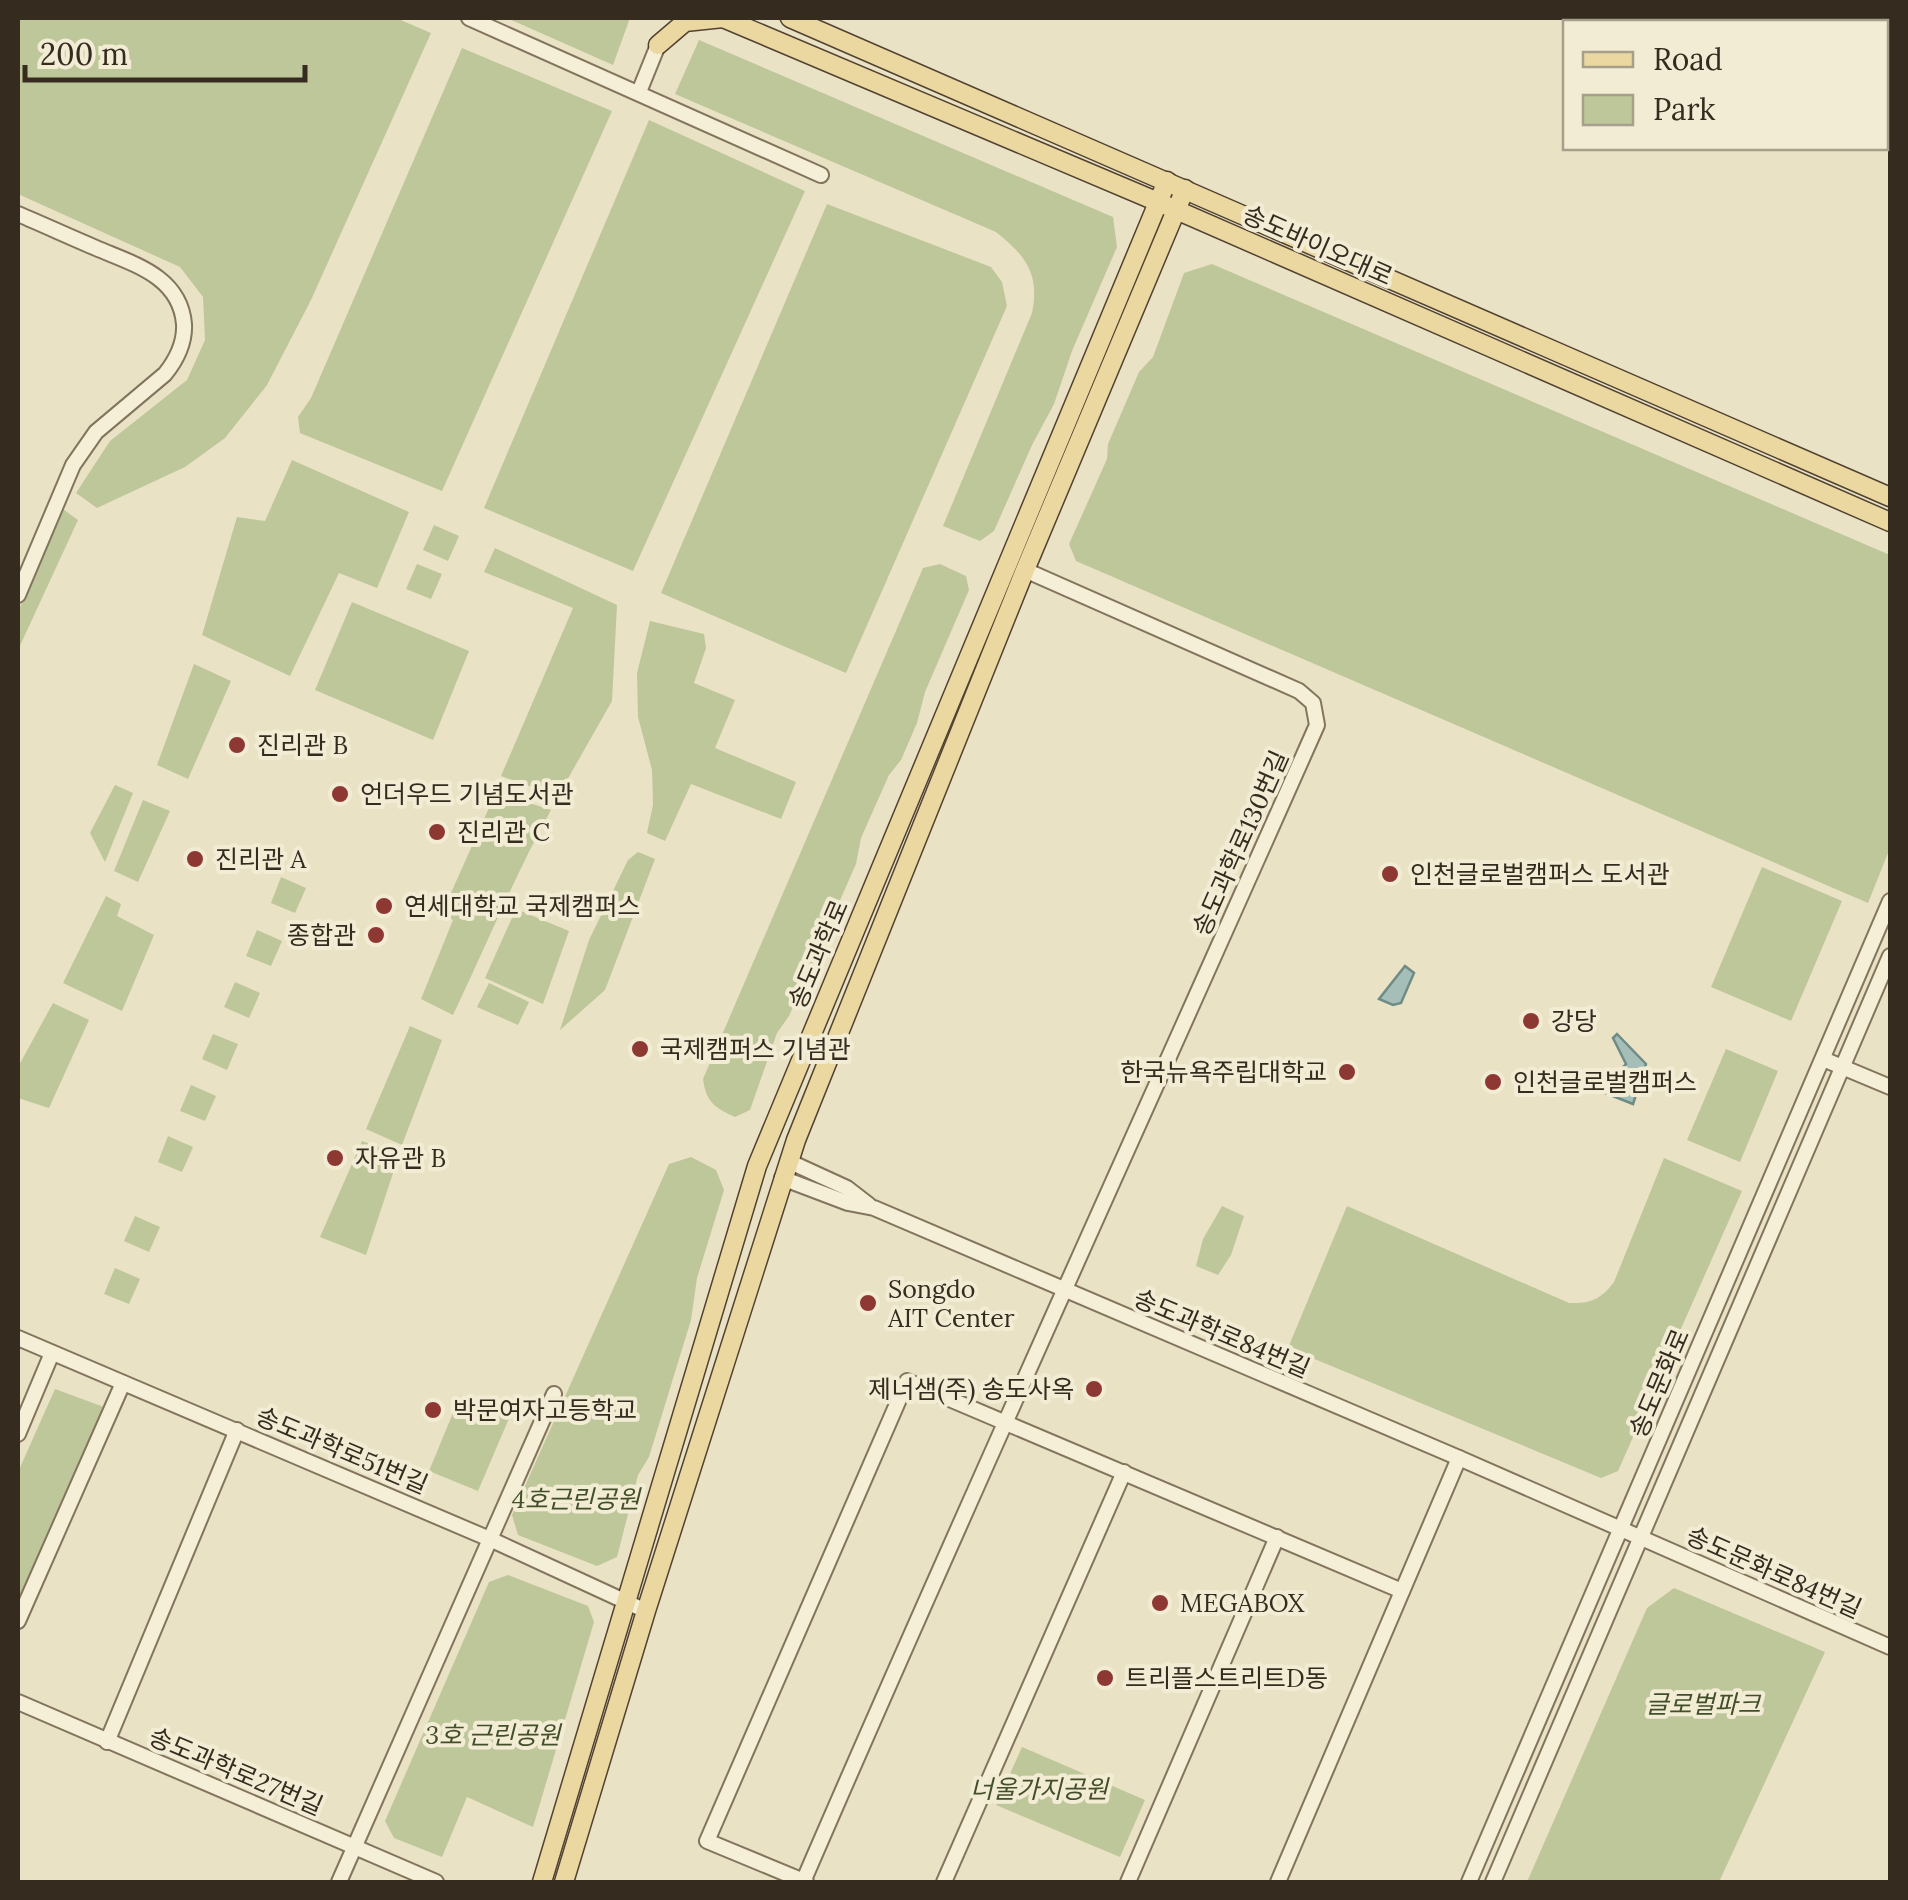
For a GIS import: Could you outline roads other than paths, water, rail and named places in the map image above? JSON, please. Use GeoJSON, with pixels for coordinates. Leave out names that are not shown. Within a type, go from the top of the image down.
{"type":"FeatureCollection","features":[{"type":"Feature","properties":{"kind":"main road"},"geometry":{"type":"LineString","coordinates":[[658,45],[661,18]]}},
{"type":"Feature","properties":{"kind":"main road"},"geometry":{"type":"LineString","coordinates":[[658,45],[685,22],[723,18]]}},
{"type":"Feature","properties":{"kind":"main road","name":"송도바이오대로"},"geometry":{"type":"LineString","coordinates":[[723,18],[1158,202],[1890,522]]}},
{"type":"Feature","properties":{"kind":"main road","name":"송도바이오대로"},"geometry":{"type":"LineString","coordinates":[[790,18],[1890,497]]}},
{"type":"Feature","properties":{"kind":"main road","name":"송도과학로"},"geometry":{"type":"LineString","coordinates":[[542,1882],[757,1166],[1158,202],[1176,185]]}},
{"type":"Feature","properties":{"kind":"main road","name":"송도과학로"},"geometry":{"type":"LineString","coordinates":[[564,1882],[785,1169],[1025,570],[1166,238],[1176,210],[1176,185]]}},
{"type":"Feature","properties":{"kind":"main road"},"geometry":{"type":"LineString","coordinates":[[1831,496],[1855,515],[1890,532]]}},
{"type":"Feature","properties":{"kind":"street"},"geometry":{"type":"LineString","coordinates":[[469,18],[821,175]]}},
{"type":"Feature","properties":{"kind":"street"},"geometry":{"type":"LineString","coordinates":[[640,92],[658,45]]}},
{"type":"Feature","properties":{"kind":"street"},"geometry":{"type":"LineString","coordinates":[[18,214],[156,276],[176,295],[184,335],[174,363],[165,374],[96,432],[72,464],[18,595]]}},
{"type":"Feature","properties":{"kind":"street","name":"송도과학로130번길"},"geometry":{"type":"LineString","coordinates":[[1025,570],[1299,691],[1313,703],[1317,725],[1066,1291]]}},
{"type":"Feature","properties":{"kind":"street","name":"송도문화로"},"geometry":{"type":"LineString","coordinates":[[1468,1882],[1890,901]]}},
{"type":"Feature","properties":{"kind":"street","name":"송도문화로"},"geometry":{"type":"LineString","coordinates":[[1493,1882],[1890,956]]}},
{"type":"Feature","properties":{"kind":"street"},"geometry":{"type":"LineString","coordinates":[[1823,1059],[1890,1086]]}},
{"type":"Feature","properties":{"kind":"street","name":"송도과학로84번길"},"geometry":{"type":"LineString","coordinates":[[785,1169],[848,1204],[874,1208],[1640,1538]]}},
{"type":"Feature","properties":{"kind":"street"},"geometry":{"type":"LineString","coordinates":[[1066,1291],[1003,1422],[804,1882],[708,1840],[906,1381],[1003,1422],[1124,1472],[1402,1591]]}},
{"type":"Feature","properties":{"kind":"street","name":"송도과학로51번길"},"geometry":{"type":"LineString","coordinates":[[18,1338],[492,1540],[646,1611]]}},
{"type":"Feature","properties":{"kind":"street"},"geometry":{"type":"LineString","coordinates":[[18,1434],[52,1353]]}},
{"type":"Feature","properties":{"kind":"street"},"geometry":{"type":"LineString","coordinates":[[18,1620],[123,1383]]}},
{"type":"Feature","properties":{"kind":"street"},"geometry":{"type":"LineString","coordinates":[[339,1882],[554,1394]]}},
{"type":"Feature","properties":{"kind":"street"},"geometry":{"type":"LineString","coordinates":[[108,1742],[237,1430]]}},
{"type":"Feature","properties":{"kind":"street"},"geometry":{"type":"LineString","coordinates":[[1278,1882],[1459,1458]]}},
{"type":"Feature","properties":{"kind":"street"},"geometry":{"type":"LineString","coordinates":[[944,1882],[1124,1472]]}},
{"type":"Feature","properties":{"kind":"street"},"geometry":{"type":"LineString","coordinates":[[1128,1882],[1277,1537]]}},
{"type":"Feature","properties":{"kind":"street","name":"송도문화로84번길"},"geometry":{"type":"LineString","coordinates":[[1640,1538],[1890,1647]]}},
{"type":"Feature","properties":{"kind":"street","name":"송도과학로27번길"},"geometry":{"type":"LineString","coordinates":[[18,1702],[436,1882]]}},
{"type":"Feature","properties":{"kind":"water"},"geometry":{"type":"Polygon","coordinates":[[[1405,966],[1414,973],[1401,1003],[1393,1005],[1379,999],[1405,966]]]}},
{"type":"Feature","properties":{"kind":"water"},"geometry":{"type":"Polygon","coordinates":[[[1617,1034],[1646,1064],[1633,1104],[1600,1091],[1626,1064],[1613,1038],[1617,1034]]]}},
{"type":"Feature","properties":{"kind":"place","name":"진리관 B"},"geometry":{"type":"Point","coordinates":[237,745]}},
{"type":"Feature","properties":{"kind":"place","name":"언더우드 기념도서관"},"geometry":{"type":"Point","coordinates":[340,794]}},
{"type":"Feature","properties":{"kind":"place","name":"진리관 C"},"geometry":{"type":"Point","coordinates":[437,832]}},
{"type":"Feature","properties":{"kind":"place","name":"진리관 A"},"geometry":{"type":"Point","coordinates":[195,859]}},
{"type":"Feature","properties":{"kind":"place","name":"인천글로벌캠퍼스 도서관"},"geometry":{"type":"Point","coordinates":[1390,874]}},
{"type":"Feature","properties":{"kind":"place","name":"연세대학교 국제캠퍼스"},"geometry":{"type":"Point","coordinates":[384,906]}},
{"type":"Feature","properties":{"kind":"place","name":"종합관"},"geometry":{"type":"Point","coordinates":[376,935]}},
{"type":"Feature","properties":{"kind":"place","name":"강당"},"geometry":{"type":"Point","coordinates":[1531,1021]}},
{"type":"Feature","properties":{"kind":"place","name":"국제캠퍼스 기념관"},"geometry":{"type":"Point","coordinates":[640,1049]}},
{"type":"Feature","properties":{"kind":"place","name":"한국뉴욕주립대학교"},"geometry":{"type":"Point","coordinates":[1347,1072]}},
{"type":"Feature","properties":{"kind":"place","name":"인천글로벌캠퍼스"},"geometry":{"type":"Point","coordinates":[1493,1082]}},
{"type":"Feature","properties":{"kind":"place","name":"자유관 B"},"geometry":{"type":"Point","coordinates":[335,1158]}},
{"type":"Feature","properties":{"kind":"place","name":"Songdo AIT Center"},"geometry":{"type":"Point","coordinates":[868,1303]}},
{"type":"Feature","properties":{"kind":"place","name":"제너샘(주) 송도사옥"},"geometry":{"type":"Point","coordinates":[1094,1389]}},
{"type":"Feature","properties":{"kind":"place","name":"박문여자고등학교"},"geometry":{"type":"Point","coordinates":[433,1410]}},
{"type":"Feature","properties":{"kind":"place","name":"MEGABOX"},"geometry":{"type":"Point","coordinates":[1160,1603]}},
{"type":"Feature","properties":{"kind":"place","name":"트리플스트리트D동"},"geometry":{"type":"Point","coordinates":[1105,1678]}},
{"type":"Feature","properties":{"kind":"park label","name":"4호근린공원"},"geometry":{"type":"Point","coordinates":[576,1499]}},
{"type":"Feature","properties":{"kind":"park label","name":"글로벌파크"},"geometry":{"type":"Point","coordinates":[1703,1704]}},
{"type":"Feature","properties":{"kind":"park label","name":"3호 근린공원"},"geometry":{"type":"Point","coordinates":[493,1735]}},
{"type":"Feature","properties":{"kind":"park label","name":"너울가지공원"},"geometry":{"type":"Point","coordinates":[1039,1789]}}]}
